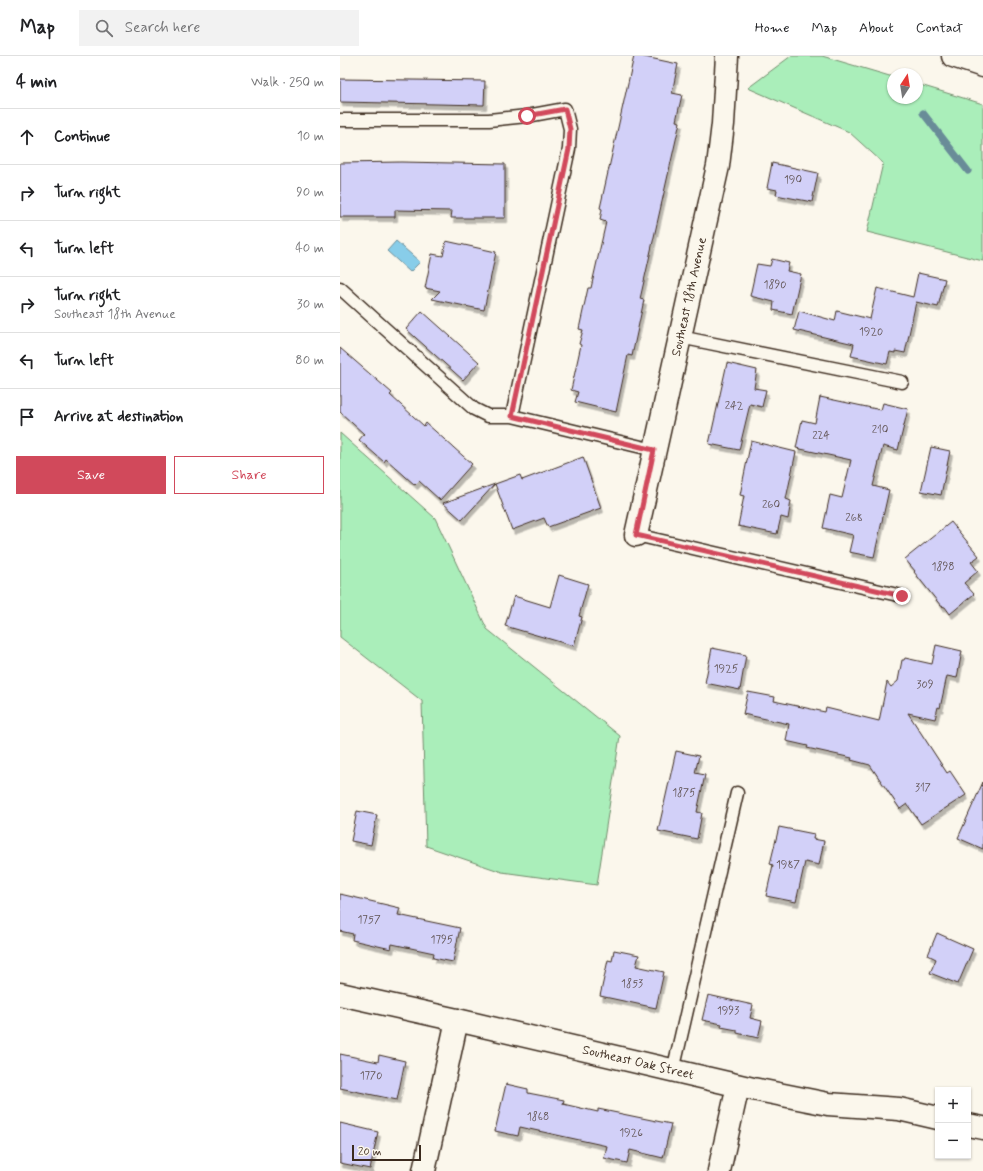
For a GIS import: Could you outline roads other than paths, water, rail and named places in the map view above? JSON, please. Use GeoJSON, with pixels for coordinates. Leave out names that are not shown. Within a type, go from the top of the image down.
{"type":"FeatureCollection","features":[{"type":"Feature","properties":{"kind":"street","name":"Southeast 18th Avenue"},"geometry":{"type":"LineString","coordinates":[[636,535],[718,166],[723,124],[727,56]]}},
{"type":"Feature","properties":{"kind":"street"},"geometry":{"type":"LineString","coordinates":[[953,56],[983,66]]}},
{"type":"Feature","properties":{"kind":"street","name":"Southeast Oak Street"},"geometry":{"type":"LineString","coordinates":[[340,994],[738,1086],[828,1104],[899,1109],[935,1117]]}},
{"type":"Feature","properties":{"kind":"street"},"geometry":{"type":"LineString","coordinates":[[424,1171],[457,1020]]}},
{"type":"Feature","properties":{"kind":"street"},"geometry":{"type":"LineString","coordinates":[[719,1171],[738,1086]]}},
{"type":"Feature","properties":{"kind":"street"},"geometry":{"type":"LineString","coordinates":[[971,1126],[983,1128]]}},
{"type":"Feature","properties":{"kind":"lane"},"geometry":{"type":"LineString","coordinates":[[340,120],[489,120],[527,116],[565,109],[570,129],[569,149],[512,416]]}},
{"type":"Feature","properties":{"kind":"lane"},"geometry":{"type":"LineString","coordinates":[[340,288],[474,409],[488,416],[512,416],[654,450]]}},
{"type":"Feature","properties":{"kind":"lane"},"geometry":{"type":"LineString","coordinates":[[680,337],[902,382]]}},
{"type":"Feature","properties":{"kind":"lane"},"geometry":{"type":"LineString","coordinates":[[636,535],[902,596]]}},
{"type":"Feature","properties":{"kind":"lane"},"geometry":{"type":"LineString","coordinates":[[673,1071],[737,793]]}},
{"type":"Feature","properties":{"kind":"water"},"geometry":{"type":"Polygon","coordinates":[[[396,241],[420,262],[410,272],[387,251],[396,241]]]}},
{"type":"Feature","properties":{"kind":"waterway"},"geometry":{"type":"LineString","coordinates":[[923,113],[968,171]]}}]}
